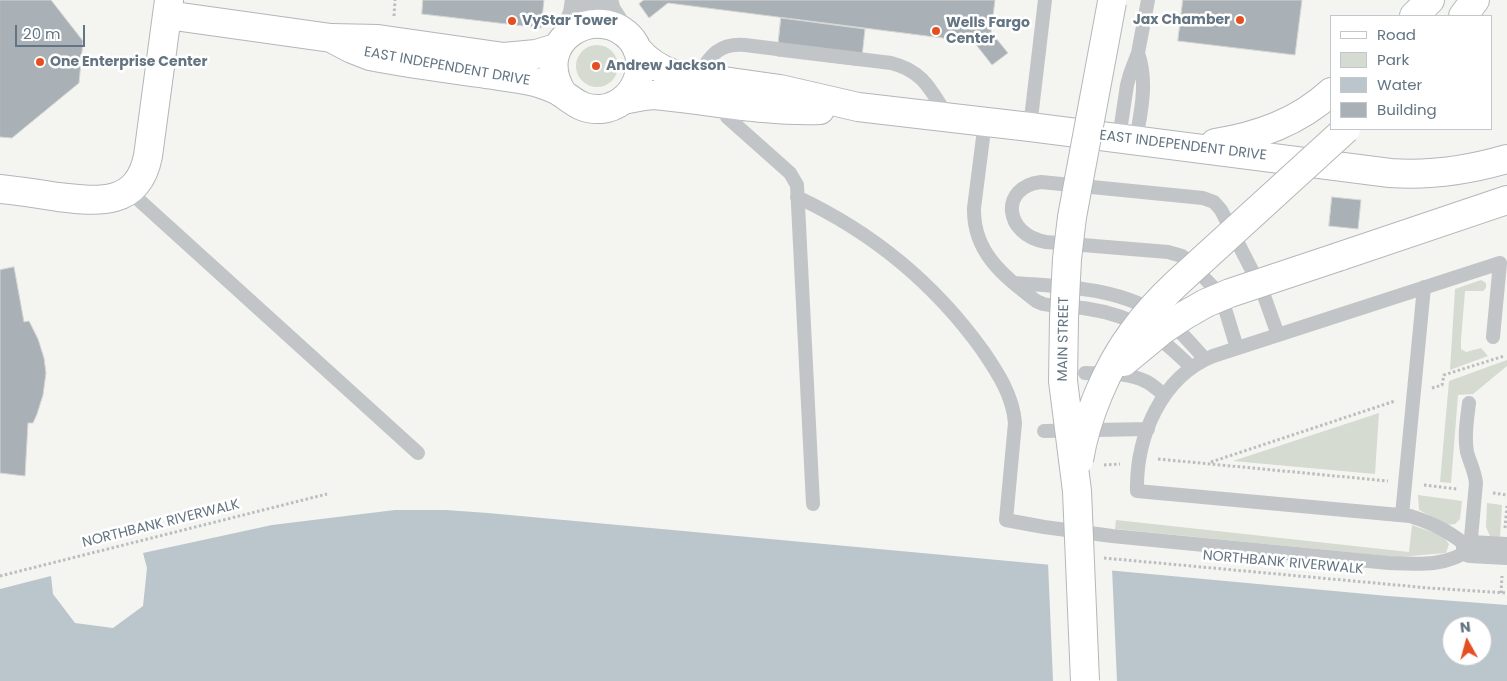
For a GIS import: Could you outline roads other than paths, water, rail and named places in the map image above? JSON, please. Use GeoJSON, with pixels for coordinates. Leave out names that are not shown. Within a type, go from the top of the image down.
{"type":"FeatureCollection","features":[{"type":"Feature","properties":{"kind":"street"},"geometry":{"type":"LineString","coordinates":[[563,94],[554,76],[554,57],[577,13],[579,0]]}},
{"type":"Feature","properties":{"kind":"street"},"geometry":{"type":"LineString","coordinates":[[604,0],[607,10],[618,28]]}},
{"type":"Feature","properties":{"kind":"street"},"geometry":{"type":"LineString","coordinates":[[1415,15],[1430,0]]}},
{"type":"Feature","properties":{"kind":"street"},"geometry":{"type":"LineString","coordinates":[[1464,15],[1475,0]]}},
{"type":"Feature","properties":{"kind":"street","name":"MAIN STREET"},"geometry":{"type":"LineString","coordinates":[[1085,681],[1077,491],[1063,382],[1066,272],[1072,217],[1112,1]]}},
{"type":"Feature","properties":{"kind":"street"},"geometry":{"type":"LineString","coordinates":[[0,189],[90,200],[111,198],[129,190],[136,184],[146,165],[168,8]]}},
{"type":"Feature","properties":{"kind":"street","name":"EAST INDEPENDENT DRIVE"},"geometry":{"type":"LineString","coordinates":[[168,8],[331,38],[378,39],[504,57],[546,52],[578,26],[593,22],[608,24],[618,28],[632,41],[647,60],[667,72],[681,76],[780,90],[858,107],[1401,174],[1451,171],[1507,160]]}},
{"type":"Feature","properties":{"kind":"street","name":"EAST INDEPENDENT DRIVE"},"geometry":{"type":"LineString","coordinates":[[331,38],[370,56],[524,80],[550,87],[576,104],[591,109],[608,108],[623,100],[654,95],[723,104],[804,110],[858,107]]}},
{"type":"Feature","properties":{"kind":"street"},"geometry":{"type":"LineString","coordinates":[[623,100],[633,90],[639,77],[640,63],[637,49]]}},
{"type":"Feature","properties":{"kind":"street"},"geometry":{"type":"LineString","coordinates":[[1139,141],[1204,145],[1252,135],[1278,127],[1296,118],[1330,93]]}},
{"type":"Feature","properties":{"kind":"street"},"geometry":{"type":"LineString","coordinates":[[1077,491],[1084,434],[1091,414],[1094,380],[1158,302],[1177,283],[1345,130]]}},
{"type":"Feature","properties":{"kind":"street"},"geometry":{"type":"LineString","coordinates":[[1094,380],[1119,366],[1164,329],[1194,309],[1230,293],[1507,200]]}},
{"type":"Feature","properties":{"kind":"street"},"geometry":{"type":"LineString","coordinates":[[1470,549],[1507,551]]}},
{"type":"Feature","properties":{"kind":"lane"},"geometry":{"type":"LineString","coordinates":[[1030,127],[1045,0]]}},
{"type":"Feature","properties":{"kind":"lane"},"geometry":{"type":"LineString","coordinates":[[1139,141],[1128,80],[1138,53],[1148,0]]}},
{"type":"Feature","properties":{"kind":"lane"},"geometry":{"type":"LineString","coordinates":[[696,78],[714,53],[731,45],[891,63],[906,67],[918,75],[948,117]]}},
{"type":"Feature","properties":{"kind":"lane"},"geometry":{"type":"LineString","coordinates":[[723,104],[727,117],[790,172],[797,185],[813,504]]}},
{"type":"Feature","properties":{"kind":"lane"},"geometry":{"type":"LineString","coordinates":[[985,122],[974,208],[975,226],[981,245],[989,258],[1003,274],[1036,301],[1042,304],[1097,310],[1133,321],[1154,334],[1191,367]]}},
{"type":"Feature","properties":{"kind":"lane"},"geometry":{"type":"LineString","coordinates":[[1237,348],[1226,312],[1215,289],[1182,256],[1168,252],[1039,241],[1023,233],[1015,223],[1012,206],[1017,194],[1026,185],[1041,182],[1203,198],[1214,202],[1222,210],[1262,290],[1278,335]]}},
{"type":"Feature","properties":{"kind":"lane"},"geometry":{"type":"LineString","coordinates":[[129,190],[418,453]]}},
{"type":"Feature","properties":{"kind":"lane"},"geometry":{"type":"LineString","coordinates":[[797,197],[844,222],[896,258],[946,306],[989,360],[1008,393],[1015,423],[1006,520],[1112,536],[1409,564],[1442,562],[1458,557],[1470,549]]}},
{"type":"Feature","properties":{"kind":"lane"},"geometry":{"type":"LineString","coordinates":[[1470,549],[1444,530],[1418,519],[1402,515],[1137,491],[1138,461],[1148,429],[1159,404],[1176,380],[1191,367],[1237,348],[1500,263],[1493,336]]}},
{"type":"Feature","properties":{"kind":"lane"},"geometry":{"type":"LineString","coordinates":[[1013,283],[1099,291],[1140,304],[1154,311],[1176,328],[1205,360]]}},
{"type":"Feature","properties":{"kind":"lane"},"geometry":{"type":"LineString","coordinates":[[1402,515],[1424,287]]}},
{"type":"Feature","properties":{"kind":"lane"},"geometry":{"type":"LineString","coordinates":[[1094,380],[1136,377],[1149,383],[1164,395]]}},
{"type":"Feature","properties":{"kind":"lane"},"geometry":{"type":"LineString","coordinates":[[1469,403],[1466,438],[1468,454],[1475,476],[1476,491],[1470,549]]}},
{"type":"Feature","properties":{"kind":"lane"},"geometry":{"type":"LineString","coordinates":[[1044,431],[1148,429]]}},
{"type":"Feature","properties":{"kind":"water"},"geometry":{"type":"Polygon","coordinates":[[[395,510],[446,510],[1388,596],[1507,605],[1507,681],[0,681],[0,589],[51,576],[53,594],[75,623],[113,628],[143,606],[147,568],[143,553],[272,525],[395,510]]]}},
{"type":"Feature","properties":{"kind":"place","name":"Jax Chamber"},"geometry":{"type":"Point","coordinates":[1240,20]}},
{"type":"Feature","properties":{"kind":"place","name":"VyStar Tower"},"geometry":{"type":"Point","coordinates":[512,21]}},
{"type":"Feature","properties":{"kind":"place","name":"Wells Fargo Center"},"geometry":{"type":"Point","coordinates":[936,31]}},
{"type":"Feature","properties":{"kind":"place","name":"One Enterprise Center"},"geometry":{"type":"Point","coordinates":[40,62]}},
{"type":"Feature","properties":{"kind":"place","name":"Andrew Jackson"},"geometry":{"type":"Point","coordinates":[596,66]}}]}
